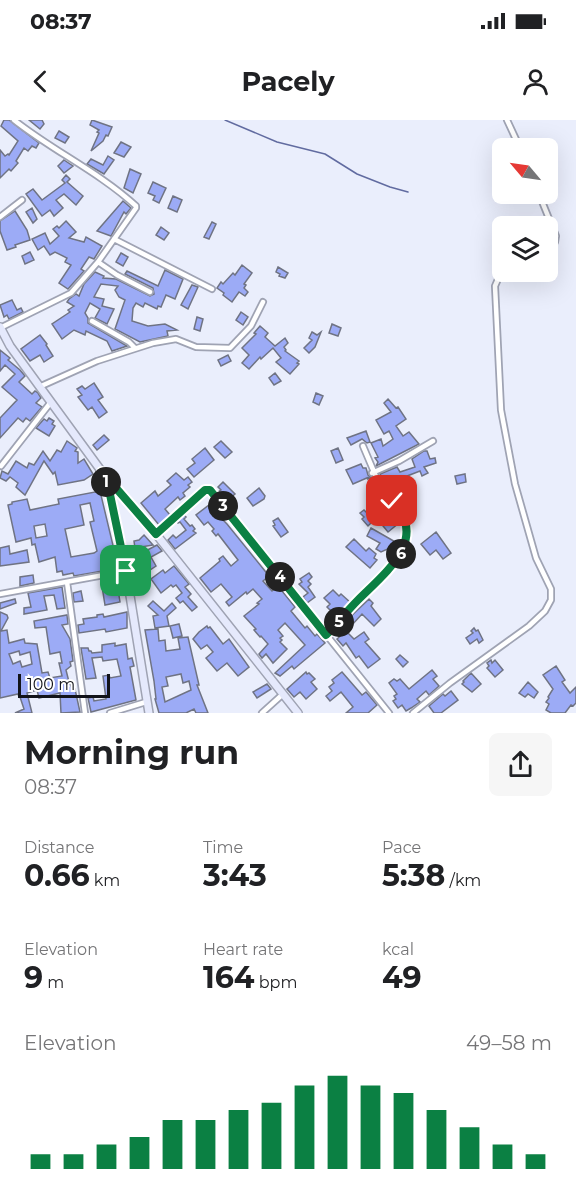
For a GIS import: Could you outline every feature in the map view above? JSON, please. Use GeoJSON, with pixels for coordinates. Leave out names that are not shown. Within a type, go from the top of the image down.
{"type":"FeatureCollection","features":[{"type":"Feature","properties":{"kind":"main road"},"geometry":{"type":"LineString","coordinates":[[0,328],[39,387],[102,472],[156,534],[298,713]]}},
{"type":"Feature","properties":{"kind":"main road"},"geometry":{"type":"LineString","coordinates":[[102,472],[110,495],[126,571],[149,713]]}},
{"type":"Feature","properties":{"kind":"street"},"geometry":{"type":"LineString","coordinates":[[0,328],[71,293],[98,262],[136,211],[136,206],[108,182],[14,120]]}},
{"type":"Feature","properties":{"kind":"street"},"geometry":{"type":"LineString","coordinates":[[507,120],[515,138]]}},
{"type":"Feature","properties":{"kind":"street"},"geometry":{"type":"LineString","coordinates":[[0,217],[22,200]]}},
{"type":"Feature","properties":{"kind":"street"},"geometry":{"type":"LineString","coordinates":[[114,239],[212,289]]}},
{"type":"Feature","properties":{"kind":"street"},"geometry":{"type":"LineString","coordinates":[[98,262],[150,292]]}},
{"type":"Feature","properties":{"kind":"street"},"geometry":{"type":"LineString","coordinates":[[413,713],[529,626],[545,610],[551,600],[550,589],[536,558],[515,484],[501,410],[495,286],[497,282]]}},
{"type":"Feature","properties":{"kind":"street"},"geometry":{"type":"LineString","coordinates":[[39,387],[97,361],[153,342],[176,339],[196,347],[230,348],[251,326],[263,302]]}},
{"type":"Feature","properties":{"kind":"street"},"geometry":{"type":"LineString","coordinates":[[92,321],[129,342],[135,348]]}},
{"type":"Feature","properties":{"kind":"street"},"geometry":{"type":"LineString","coordinates":[[1,466],[51,402]]}},
{"type":"Feature","properties":{"kind":"street"},"geometry":{"type":"LineString","coordinates":[[372,473],[399,461],[433,441]]}},
{"type":"Feature","properties":{"kind":"street"},"geometry":{"type":"LineString","coordinates":[[326,635],[378,581],[402,552],[407,537],[404,516],[372,473],[363,446]]}},
{"type":"Feature","properties":{"kind":"street"},"geometry":{"type":"LineString","coordinates":[[156,534],[205,490],[212,491],[326,635],[371,687],[389,713]]}},
{"type":"Feature","properties":{"kind":"street"},"geometry":{"type":"LineString","coordinates":[[0,594],[126,571]]}},
{"type":"Feature","properties":{"kind":"street"},"geometry":{"type":"LineString","coordinates":[[67,582],[86,713]]}},
{"type":"Feature","properties":{"kind":"street"},"geometry":{"type":"LineString","coordinates":[[262,713],[283,694]]}},
{"type":"Feature","properties":{"kind":"street"},"geometry":{"type":"LineString","coordinates":[[110,713],[146,702]]}},
{"type":"Feature","properties":{"kind":"building"},"geometry":{"type":"Polygon","coordinates":[[[4,120],[9,120],[39,143],[36,148],[32,146],[28,151],[24,148],[16,161],[18,163],[0,178],[0,150],[5,156],[9,155],[18,141],[1,126],[4,120]]]}},
{"type":"Feature","properties":{"kind":"building"},"geometry":{"type":"Polygon","coordinates":[[[29,120],[42,120],[44,124],[40,129],[29,120]]]}},
{"type":"Feature","properties":{"kind":"building"},"geometry":{"type":"Polygon","coordinates":[[[92,120],[112,127],[108,136],[106,135],[103,141],[91,151],[99,133],[97,132],[99,130],[90,125],[92,120]]]}},
{"type":"Feature","properties":{"kind":"building"},"geometry":{"type":"Polygon","coordinates":[[[59,131],[69,137],[65,143],[55,138],[59,131]]]}},
{"type":"Feature","properties":{"kind":"building"},"geometry":{"type":"Polygon","coordinates":[[[121,142],[131,147],[124,157],[114,153],[121,142]]]}},
{"type":"Feature","properties":{"kind":"building"},"geometry":{"type":"Polygon","coordinates":[[[108,156],[114,160],[104,174],[87,164],[91,159],[103,165],[108,156]]]}},
{"type":"Feature","properties":{"kind":"building"},"geometry":{"type":"Polygon","coordinates":[[[64,160],[73,166],[64,173],[58,166],[64,160]]]}},
{"type":"Feature","properties":{"kind":"building"},"geometry":{"type":"Polygon","coordinates":[[[130,169],[141,174],[133,193],[124,188],[130,169]]]}},
{"type":"Feature","properties":{"kind":"building"},"geometry":{"type":"Polygon","coordinates":[[[66,175],[70,179],[67,182],[83,196],[76,205],[64,194],[56,200],[63,208],[54,216],[50,210],[42,216],[26,194],[33,189],[42,200],[65,183],[62,180],[66,175]]]}},
{"type":"Feature","properties":{"kind":"building"},"geometry":{"type":"Polygon","coordinates":[[[153,182],[166,188],[159,203],[153,200],[155,196],[148,193],[153,182]]]}},
{"type":"Feature","properties":{"kind":"building"},"geometry":{"type":"Polygon","coordinates":[[[173,196],[182,200],[177,212],[168,208],[173,196]]]}},
{"type":"Feature","properties":{"kind":"building"},"geometry":{"type":"Polygon","coordinates":[[[123,201],[131,208],[126,214],[124,212],[111,236],[97,231],[123,201]]]}},
{"type":"Feature","properties":{"kind":"building"},"geometry":{"type":"Polygon","coordinates":[[[32,208],[37,219],[33,223],[26,212],[32,208]]]}},
{"type":"Feature","properties":{"kind":"building"},"geometry":{"type":"Polygon","coordinates":[[[15,211],[27,230],[30,240],[7,250],[0,231],[0,221],[15,211]]]}},
{"type":"Feature","properties":{"kind":"building"},"geometry":{"type":"Polygon","coordinates":[[[66,221],[76,232],[69,238],[84,242],[86,237],[102,246],[94,259],[89,257],[81,269],[84,271],[68,289],[59,283],[71,265],[65,262],[67,258],[55,252],[50,255],[44,246],[38,250],[32,239],[45,233],[50,244],[59,236],[53,229],[57,226],[59,228],[66,221]]]}},
{"type":"Feature","properties":{"kind":"building"},"geometry":{"type":"Polygon","coordinates":[[[212,222],[216,224],[209,239],[204,237],[212,222]]]}},
{"type":"Feature","properties":{"kind":"building"},"geometry":{"type":"Polygon","coordinates":[[[161,227],[169,233],[164,240],[156,235],[161,227]]]}},
{"type":"Feature","properties":{"kind":"building"},"geometry":{"type":"Polygon","coordinates":[[[30,252],[34,260],[25,264],[22,256],[30,252]]]}},
{"type":"Feature","properties":{"kind":"building"},"geometry":{"type":"Polygon","coordinates":[[[121,253],[128,257],[123,266],[116,262],[121,253]]]}},
{"type":"Feature","properties":{"kind":"building"},"geometry":{"type":"Polygon","coordinates":[[[242,265],[252,273],[244,284],[248,292],[245,296],[239,292],[232,302],[217,288],[233,273],[235,275],[242,265]]]}},
{"type":"Feature","properties":{"kind":"building"},"geometry":{"type":"Polygon","coordinates":[[[278,267],[288,273],[285,278],[276,272],[278,267]]]}},
{"type":"Feature","properties":{"kind":"building"},"geometry":{"type":"Polygon","coordinates":[[[165,270],[183,279],[175,299],[166,295],[161,307],[158,306],[157,309],[145,303],[143,307],[136,303],[133,308],[132,321],[148,326],[165,324],[177,330],[167,331],[168,336],[140,342],[115,329],[125,300],[119,297],[115,290],[118,286],[101,284],[94,297],[104,299],[102,306],[114,309],[107,324],[95,318],[100,309],[90,303],[85,313],[88,323],[127,346],[112,351],[107,341],[86,331],[85,335],[74,330],[62,339],[52,324],[70,312],[68,310],[74,306],[67,302],[76,294],[79,296],[84,284],[95,272],[104,276],[103,278],[116,279],[150,296],[154,294],[153,288],[125,274],[127,271],[158,286],[165,270]]]}},
{"type":"Feature","properties":{"kind":"building"},"geometry":{"type":"Polygon","coordinates":[[[192,285],[198,287],[188,309],[181,305],[192,285]]]}},
{"type":"Feature","properties":{"kind":"building"},"geometry":{"type":"Polygon","coordinates":[[[12,300],[17,310],[21,308],[23,312],[9,319],[7,315],[4,317],[0,305],[12,300]]]}},
{"type":"Feature","properties":{"kind":"building"},"geometry":{"type":"Polygon","coordinates":[[[241,312],[248,317],[243,325],[236,320],[241,312]]]}},
{"type":"Feature","properties":{"kind":"building"},"geometry":{"type":"Polygon","coordinates":[[[197,317],[203,319],[200,331],[194,329],[197,317]]]}},
{"type":"Feature","properties":{"kind":"building"},"geometry":{"type":"Polygon","coordinates":[[[332,324],[341,328],[338,336],[329,333],[332,324]]]}},
{"type":"Feature","properties":{"kind":"building"},"geometry":{"type":"Polygon","coordinates":[[[260,326],[268,333],[265,337],[275,346],[285,338],[288,343],[284,347],[285,351],[299,361],[290,374],[276,362],[281,358],[273,348],[249,369],[242,363],[249,355],[242,348],[256,334],[254,333],[260,326]]]}},
{"type":"Feature","properties":{"kind":"building"},"geometry":{"type":"Polygon","coordinates":[[[312,332],[317,335],[321,332],[315,347],[309,353],[304,348],[312,340],[309,338],[312,332]]]}},
{"type":"Feature","properties":{"kind":"building"},"geometry":{"type":"Polygon","coordinates":[[[40,335],[53,356],[44,362],[40,355],[30,361],[21,349],[40,335]]]}},
{"type":"Feature","properties":{"kind":"building"},"geometry":{"type":"Polygon","coordinates":[[[0,350],[25,376],[19,382],[32,394],[35,391],[38,393],[41,398],[36,403],[42,407],[30,421],[26,418],[23,422],[18,418],[0,438],[0,418],[17,400],[2,387],[15,374],[5,365],[0,371],[0,350]]]}},
{"type":"Feature","properties":{"kind":"building"},"geometry":{"type":"Polygon","coordinates":[[[228,355],[231,361],[221,366],[218,360],[228,355]]]}},
{"type":"Feature","properties":{"kind":"building"},"geometry":{"type":"Polygon","coordinates":[[[275,373],[281,381],[274,385],[269,378],[275,373]]]}},
{"type":"Feature","properties":{"kind":"building"},"geometry":{"type":"Polygon","coordinates":[[[94,383],[103,397],[98,400],[107,412],[99,418],[92,407],[88,410],[78,397],[82,395],[77,389],[82,386],[85,389],[94,383]]]}},
{"type":"Feature","properties":{"kind":"building"},"geometry":{"type":"Polygon","coordinates":[[[316,393],[323,396],[319,405],[313,402],[316,393]]]}},
{"type":"Feature","properties":{"kind":"building"},"geometry":{"type":"Polygon","coordinates":[[[388,399],[396,408],[398,407],[406,419],[396,426],[403,436],[409,432],[419,444],[376,466],[378,462],[375,458],[378,457],[371,443],[381,439],[383,446],[393,439],[389,431],[384,434],[376,420],[391,412],[384,403],[388,399]]]}},
{"type":"Feature","properties":{"kind":"building"},"geometry":{"type":"Polygon","coordinates":[[[49,418],[54,421],[52,424],[55,426],[49,436],[36,428],[44,419],[47,421],[49,418]]]}},
{"type":"Feature","properties":{"kind":"building"},"geometry":{"type":"Polygon","coordinates":[[[366,431],[370,442],[367,443],[362,439],[351,445],[347,438],[366,431]]]}},
{"type":"Feature","properties":{"kind":"building"},"geometry":{"type":"Polygon","coordinates":[[[104,435],[109,440],[97,450],[93,445],[104,435]]]}},
{"type":"Feature","properties":{"kind":"building"},"geometry":{"type":"Polygon","coordinates":[[[67,441],[77,448],[75,451],[78,452],[78,463],[84,459],[93,474],[84,480],[58,485],[55,472],[53,474],[44,461],[25,495],[16,487],[18,483],[10,477],[6,481],[0,478],[2,471],[8,474],[16,461],[27,468],[29,463],[34,465],[43,451],[50,461],[57,450],[61,452],[67,441]]]}},
{"type":"Feature","properties":{"kind":"building"},"geometry":{"type":"Polygon","coordinates":[[[221,441],[232,452],[225,458],[214,447],[221,441]]]}},
{"type":"Feature","properties":{"kind":"building"},"geometry":{"type":"Polygon","coordinates":[[[205,448],[214,460],[194,477],[187,469],[195,463],[192,459],[205,448]]]}},
{"type":"Feature","properties":{"kind":"building"},"geometry":{"type":"Polygon","coordinates":[[[338,448],[343,460],[336,463],[331,451],[338,448]]]}},
{"type":"Feature","properties":{"kind":"building"},"geometry":{"type":"Polygon","coordinates":[[[427,451],[430,459],[435,458],[436,463],[424,467],[428,473],[422,476],[420,471],[402,478],[399,491],[393,490],[394,484],[387,487],[380,474],[397,467],[400,472],[415,467],[412,459],[427,451]]]}},
{"type":"Feature","properties":{"kind":"building"},"geometry":{"type":"Polygon","coordinates":[[[361,464],[372,478],[368,479],[369,477],[353,484],[346,470],[361,464]]]}},
{"type":"Feature","properties":{"kind":"building"},"geometry":{"type":"Polygon","coordinates":[[[176,473],[184,480],[188,477],[192,482],[183,493],[185,496],[180,500],[178,497],[165,509],[170,515],[159,525],[141,503],[155,491],[158,496],[171,485],[167,481],[176,473]]]}},
{"type":"Feature","properties":{"kind":"building"},"geometry":{"type":"Polygon","coordinates":[[[465,474],[466,482],[457,484],[455,476],[465,474]]]}},
{"type":"Feature","properties":{"kind":"building"},"geometry":{"type":"Polygon","coordinates":[[[223,482],[235,494],[229,499],[226,496],[223,499],[218,492],[221,490],[218,487],[223,482]]]}},
{"type":"Feature","properties":{"kind":"building"},"geometry":{"type":"Polygon","coordinates":[[[259,488],[265,496],[264,499],[253,506],[247,498],[259,488]]]}},
{"type":"Feature","properties":{"kind":"building"},"geometry":{"type":"Polygon","coordinates":[[[100,491],[116,558],[113,559],[114,569],[74,576],[73,573],[63,575],[62,571],[57,572],[55,557],[39,562],[35,544],[32,545],[31,538],[16,542],[8,505],[27,499],[30,510],[59,504],[58,499],[100,491]],[[90,503],[80,505],[84,525],[65,529],[71,557],[97,551],[90,522],[94,521],[90,503]],[[45,524],[34,526],[36,538],[47,536],[45,524]]]}},
{"type":"Feature","properties":{"kind":"building"},"geometry":{"type":"Polygon","coordinates":[[[214,501],[217,506],[214,511],[269,576],[263,581],[272,591],[278,586],[295,607],[291,611],[305,628],[307,626],[325,643],[294,669],[292,666],[280,676],[275,673],[305,645],[285,623],[278,630],[283,636],[280,642],[287,649],[273,663],[266,654],[262,658],[259,654],[268,644],[244,616],[262,599],[253,589],[229,606],[226,602],[232,597],[221,584],[211,592],[200,578],[223,556],[231,566],[238,560],[218,534],[216,536],[212,531],[214,529],[208,522],[204,525],[196,515],[214,501]]]}},
{"type":"Feature","properties":{"kind":"building"},"geometry":{"type":"Polygon","coordinates":[[[384,507],[399,523],[388,532],[374,515],[384,507]]]}},
{"type":"Feature","properties":{"kind":"building"},"geometry":{"type":"Polygon","coordinates":[[[364,510],[367,513],[369,511],[376,518],[368,526],[360,513],[364,510]]]}},
{"type":"Feature","properties":{"kind":"building"},"geometry":{"type":"Polygon","coordinates":[[[184,515],[186,517],[184,519],[190,526],[192,525],[196,533],[175,549],[168,540],[173,535],[176,538],[186,530],[177,521],[184,515]]]}},
{"type":"Feature","properties":{"kind":"building"},"geometry":{"type":"Polygon","coordinates":[[[278,518],[288,532],[281,537],[273,526],[275,525],[273,521],[278,518]]]}},
{"type":"Feature","properties":{"kind":"building"},"geometry":{"type":"Polygon","coordinates":[[[371,528],[399,544],[396,549],[392,547],[381,552],[376,549],[380,543],[367,536],[371,528]]]}},
{"type":"Feature","properties":{"kind":"building"},"geometry":{"type":"Polygon","coordinates":[[[436,532],[451,553],[443,559],[436,550],[430,555],[421,544],[436,532]]]}},
{"type":"Feature","properties":{"kind":"building"},"geometry":{"type":"Polygon","coordinates":[[[144,535],[153,545],[135,548],[134,541],[144,535]]]}},
{"type":"Feature","properties":{"kind":"building"},"geometry":{"type":"Polygon","coordinates":[[[354,539],[366,551],[369,548],[376,554],[374,558],[377,560],[370,568],[346,547],[354,539]]]}},
{"type":"Feature","properties":{"kind":"building"},"geometry":{"type":"Polygon","coordinates":[[[157,545],[162,551],[151,557],[156,566],[147,572],[136,556],[157,545]]]}},
{"type":"Feature","properties":{"kind":"building"},"geometry":{"type":"Polygon","coordinates":[[[9,546],[10,554],[27,550],[29,562],[0,566],[0,548],[9,546]]]}},
{"type":"Feature","properties":{"kind":"building"},"geometry":{"type":"Polygon","coordinates":[[[174,566],[189,584],[185,587],[191,594],[188,597],[197,607],[192,611],[183,601],[180,603],[176,598],[182,593],[176,585],[173,587],[171,585],[161,593],[151,579],[163,570],[165,573],[174,566]]]}},
{"type":"Feature","properties":{"kind":"building"},"geometry":{"type":"Polygon","coordinates":[[[309,573],[312,577],[308,581],[311,584],[308,587],[315,597],[307,603],[303,597],[308,593],[299,584],[302,582],[300,579],[309,573]]]}},
{"type":"Feature","properties":{"kind":"building"},"geometry":{"type":"Polygon","coordinates":[[[33,575],[34,583],[20,586],[20,577],[33,575]]]}},
{"type":"Feature","properties":{"kind":"building"},"geometry":{"type":"Polygon","coordinates":[[[116,577],[120,602],[105,605],[101,580],[116,577]]]}},
{"type":"Feature","properties":{"kind":"building"},"geometry":{"type":"Polygon","coordinates":[[[62,587],[65,608],[57,609],[54,595],[44,596],[47,610],[24,614],[24,608],[31,607],[28,593],[62,587]]]}},
{"type":"Feature","properties":{"kind":"building"},"geometry":{"type":"Polygon","coordinates":[[[333,590],[351,603],[337,617],[327,607],[330,604],[324,598],[333,590]]]}},
{"type":"Feature","properties":{"kind":"building"},"geometry":{"type":"Polygon","coordinates":[[[81,591],[83,601],[74,602],[73,593],[81,591]]]}},
{"type":"Feature","properties":{"kind":"building"},"geometry":{"type":"Polygon","coordinates":[[[15,599],[16,603],[0,609],[0,603],[15,599]]]}},
{"type":"Feature","properties":{"kind":"building"},"geometry":{"type":"Polygon","coordinates":[[[369,599],[373,603],[371,606],[381,619],[374,626],[362,614],[352,625],[347,620],[369,599]]]}},
{"type":"Feature","properties":{"kind":"building"},"geometry":{"type":"Polygon","coordinates":[[[153,601],[164,611],[172,603],[176,608],[167,616],[169,626],[155,628],[153,616],[158,615],[148,606],[153,601]]]}},
{"type":"Feature","properties":{"kind":"building"},"geometry":{"type":"Polygon","coordinates":[[[0,612],[8,618],[1,631],[7,630],[9,643],[24,639],[25,643],[37,644],[42,673],[48,672],[50,678],[62,676],[59,663],[62,663],[60,652],[50,654],[46,627],[35,628],[34,621],[67,615],[68,624],[62,625],[70,639],[73,661],[66,670],[69,682],[73,690],[75,689],[80,712],[61,713],[60,693],[39,698],[37,690],[27,693],[32,713],[15,713],[24,709],[18,694],[0,698],[0,612]],[[19,651],[9,654],[13,664],[20,661],[22,667],[32,664],[30,652],[20,655],[19,651]]]}},
{"type":"Feature","properties":{"kind":"building"},"geometry":{"type":"Polygon","coordinates":[[[127,612],[127,628],[106,632],[105,629],[79,633],[78,625],[84,624],[83,619],[127,612]]]}},
{"type":"Feature","properties":{"kind":"building"},"geometry":{"type":"Polygon","coordinates":[[[179,624],[182,636],[173,638],[170,626],[179,624]]]}},
{"type":"Feature","properties":{"kind":"building"},"geometry":{"type":"Polygon","coordinates":[[[207,626],[223,644],[229,639],[249,667],[238,676],[227,663],[217,671],[206,658],[213,652],[207,645],[201,649],[193,639],[207,626]]]}},
{"type":"Feature","properties":{"kind":"building"},"geometry":{"type":"Polygon","coordinates":[[[474,628],[478,630],[483,640],[479,643],[477,639],[470,644],[466,638],[473,633],[471,631],[474,628]]]}},
{"type":"Feature","properties":{"kind":"building"},"geometry":{"type":"Polygon","coordinates":[[[158,629],[159,641],[165,640],[166,651],[180,649],[178,638],[188,637],[199,685],[197,685],[208,713],[196,713],[194,709],[186,713],[159,713],[145,630],[158,629]],[[181,674],[166,677],[168,686],[162,687],[165,702],[191,690],[189,681],[183,683],[181,674]]]}},
{"type":"Feature","properties":{"kind":"building"},"geometry":{"type":"Polygon","coordinates":[[[346,631],[354,639],[364,632],[369,639],[365,642],[380,659],[368,668],[359,656],[356,658],[346,643],[343,646],[337,639],[346,631]]]}},
{"type":"Feature","properties":{"kind":"building"},"geometry":{"type":"Polygon","coordinates":[[[115,643],[115,646],[126,644],[128,659],[132,658],[134,666],[130,667],[136,700],[91,712],[88,698],[93,697],[94,701],[106,699],[103,676],[109,675],[110,678],[121,676],[117,659],[103,661],[102,657],[92,658],[96,678],[86,679],[81,648],[88,648],[92,653],[102,652],[102,645],[115,643]]]}},
{"type":"Feature","properties":{"kind":"building"},"geometry":{"type":"Polygon","coordinates":[[[400,655],[408,662],[403,667],[396,659],[400,655]]]}},
{"type":"Feature","properties":{"kind":"building"},"geometry":{"type":"Polygon","coordinates":[[[491,660],[492,663],[495,660],[503,670],[495,677],[487,668],[489,666],[487,663],[491,660]]]}},
{"type":"Feature","properties":{"kind":"building"},"geometry":{"type":"Polygon","coordinates":[[[556,666],[565,680],[562,682],[570,693],[576,687],[576,703],[571,705],[565,713],[551,713],[546,710],[549,704],[546,702],[553,689],[543,675],[556,666]]]}},
{"type":"Feature","properties":{"kind":"building"},"geometry":{"type":"Polygon","coordinates":[[[432,670],[437,676],[433,679],[439,686],[429,695],[426,691],[417,699],[420,702],[406,711],[402,705],[398,708],[393,701],[397,694],[389,683],[394,679],[397,681],[400,679],[409,689],[432,670]]]}},
{"type":"Feature","properties":{"kind":"building"},"geometry":{"type":"Polygon","coordinates":[[[306,672],[315,679],[311,682],[317,689],[306,699],[300,692],[294,697],[287,689],[306,672]]]}},
{"type":"Feature","properties":{"kind":"building"},"geometry":{"type":"Polygon","coordinates":[[[342,672],[362,695],[366,692],[377,705],[368,713],[346,713],[353,707],[341,692],[330,701],[326,696],[332,691],[329,687],[334,683],[332,680],[342,672]]]}},
{"type":"Feature","properties":{"kind":"building"},"geometry":{"type":"Polygon","coordinates":[[[471,673],[481,684],[472,692],[462,684],[471,673]]]}},
{"type":"Feature","properties":{"kind":"building"},"geometry":{"type":"Polygon","coordinates":[[[528,682],[538,692],[534,698],[528,694],[525,697],[519,693],[528,682]]]}},
{"type":"Feature","properties":{"kind":"building"},"geometry":{"type":"Polygon","coordinates":[[[267,684],[271,689],[257,698],[253,692],[267,684]]]}},
{"type":"Feature","properties":{"kind":"building"},"geometry":{"type":"Polygon","coordinates":[[[451,691],[458,700],[441,713],[434,713],[429,706],[443,694],[445,696],[451,691]]]}},
{"type":"Feature","properties":{"kind":"waterway"},"geometry":{"type":"LineString","coordinates":[[225,120],[277,142],[325,154],[357,174],[408,192]]}},
{"type":"Feature","properties":{"kind":"route"},"geometry":{"type":"LineString","coordinates":[[126,571],[108,485],[102,472],[156,534],[205,490],[210,490],[326,635],[378,581],[402,552],[407,537],[406,521],[400,509],[392,501]]}}]}
